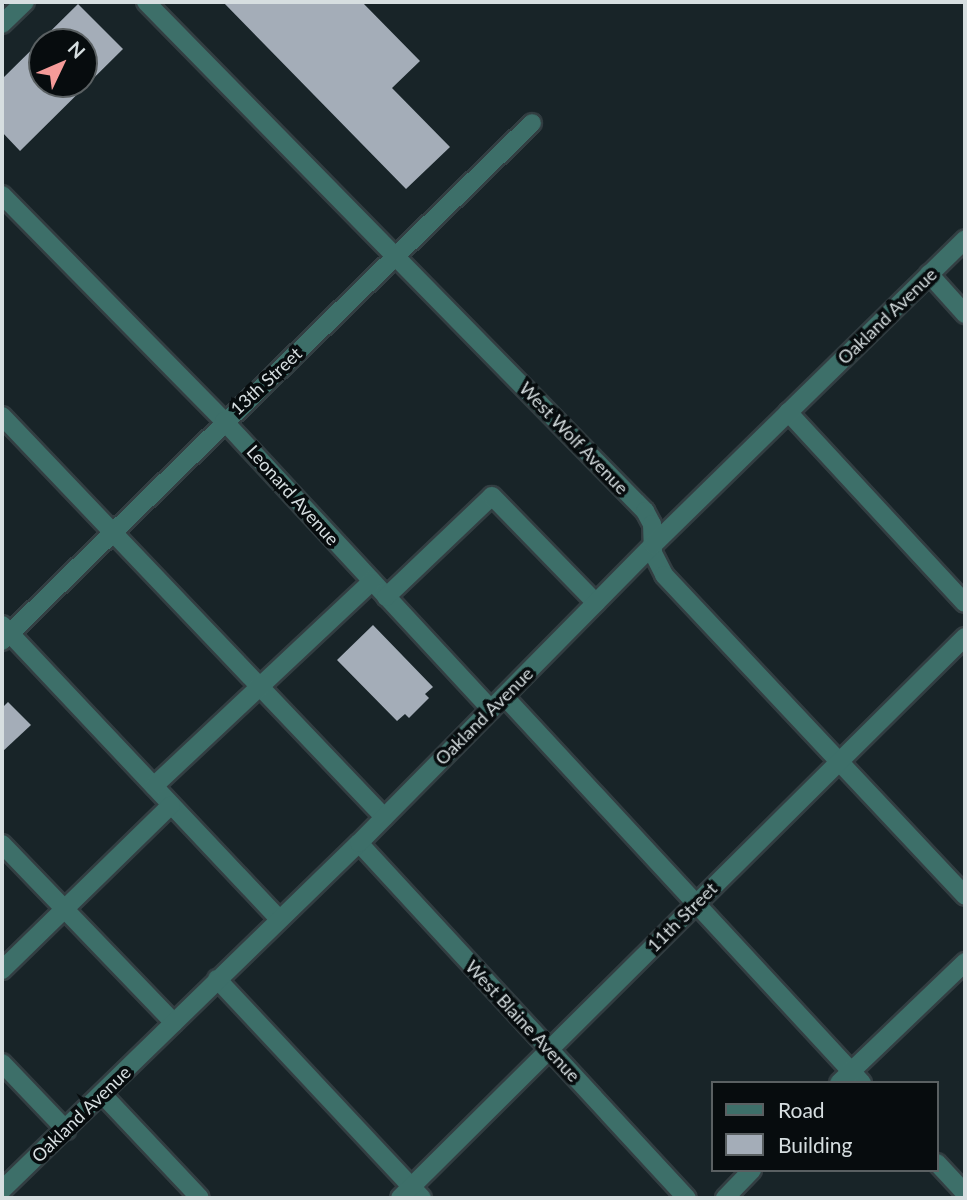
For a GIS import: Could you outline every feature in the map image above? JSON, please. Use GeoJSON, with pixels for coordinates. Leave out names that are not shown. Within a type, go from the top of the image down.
{"type":"FeatureCollection","features":[{"type":"Feature","properties":{"kind":"street"},"geometry":{"type":"LineString","coordinates":[[2,24],[25,2]]}},
{"type":"Feature","properties":{"kind":"street","name":"West Wolf Avenue"},"geometry":{"type":"LineString","coordinates":[[146,2],[645,511],[664,575],[965,896]]}},
{"type":"Feature","properties":{"kind":"street","name":"13th Street"},"geometry":{"type":"LineString","coordinates":[[4,633],[397,258],[532,123]]}},
{"type":"Feature","properties":{"kind":"street","name":"Leonard Avenue"},"geometry":{"type":"LineString","coordinates":[[2,195],[224,421],[491,709]]}},
{"type":"Feature","properties":{"kind":"street","name":"Oakland Avenue"},"geometry":{"type":"LineString","coordinates":[[2,1190],[103,1095],[278,918],[359,843],[653,545],[965,239]]}},
{"type":"Feature","properties":{"kind":"street"},"geometry":{"type":"LineString","coordinates":[[929,274],[965,314]]}},
{"type":"Feature","properties":{"kind":"street"},"geometry":{"type":"LineString","coordinates":[[788,412],[965,603]]}},
{"type":"Feature","properties":{"kind":"street"},"geometry":{"type":"LineString","coordinates":[[2,416],[384,817]]}},
{"type":"Feature","properties":{"kind":"street"},"geometry":{"type":"LineString","coordinates":[[386,597],[492,496],[596,603]]}},
{"type":"Feature","properties":{"kind":"street"},"geometry":{"type":"LineString","coordinates":[[153,786],[372,582]]}},
{"type":"Feature","properties":{"kind":"street"},"geometry":{"type":"LineString","coordinates":[[4,633],[278,918]]}},
{"type":"Feature","properties":{"kind":"street","name":"11th Street"},"geometry":{"type":"LineString","coordinates":[[411,1194],[838,759],[965,637]]}},
{"type":"Feature","properties":{"kind":"street"},"geometry":{"type":"LineString","coordinates":[[504,696],[851,1079],[965,961]]}},
{"type":"Feature","properties":{"kind":"street"},"geometry":{"type":"LineString","coordinates":[[2,970],[171,805]]}},
{"type":"Feature","properties":{"kind":"street","name":"West Blaine Avenue"},"geometry":{"type":"LineString","coordinates":[[359,843],[687,1198]]}},
{"type":"Feature","properties":{"kind":"street"},"geometry":{"type":"LineString","coordinates":[[2,845],[174,1023]]}},
{"type":"Feature","properties":{"kind":"street"},"geometry":{"type":"LineString","coordinates":[[217,979],[411,1194]]}},
{"type":"Feature","properties":{"kind":"street"},"geometry":{"type":"LineString","coordinates":[[2,1063],[66,1130]]}},
{"type":"Feature","properties":{"kind":"street"},"geometry":{"type":"LineString","coordinates":[[103,1095],[200,1198]]}},
{"type":"Feature","properties":{"kind":"street"},"geometry":{"type":"LineString","coordinates":[[939,1165],[965,1194]]}},
{"type":"Feature","properties":{"kind":"street"},"geometry":{"type":"LineString","coordinates":[[724,1198],[750,1172]]}},
{"type":"Feature","properties":{"kind":"building"},"geometry":{"type":"Polygon","coordinates":[[[223,2],[362,2],[420,61],[392,88],[450,147],[406,189],[223,2]]]}},
{"type":"Feature","properties":{"kind":"building"},"geometry":{"type":"Polygon","coordinates":[[[78,4],[123,49],[98,74],[98,28],[54,28],[78,4]]]}},
{"type":"Feature","properties":{"kind":"building"},"geometry":{"type":"Polygon","coordinates":[[[28,53],[28,98],[74,98],[20,151],[2,132],[2,79],[28,53]]]}},
{"type":"Feature","properties":{"kind":"building"},"geometry":{"type":"Polygon","coordinates":[[[373,625],[433,687],[425,694],[429,698],[409,718],[405,714],[397,721],[337,660],[373,625]]]}},
{"type":"Feature","properties":{"kind":"building"},"geometry":{"type":"Polygon","coordinates":[[[8,702],[31,725],[2,752],[2,708],[8,702]]]}}]}
